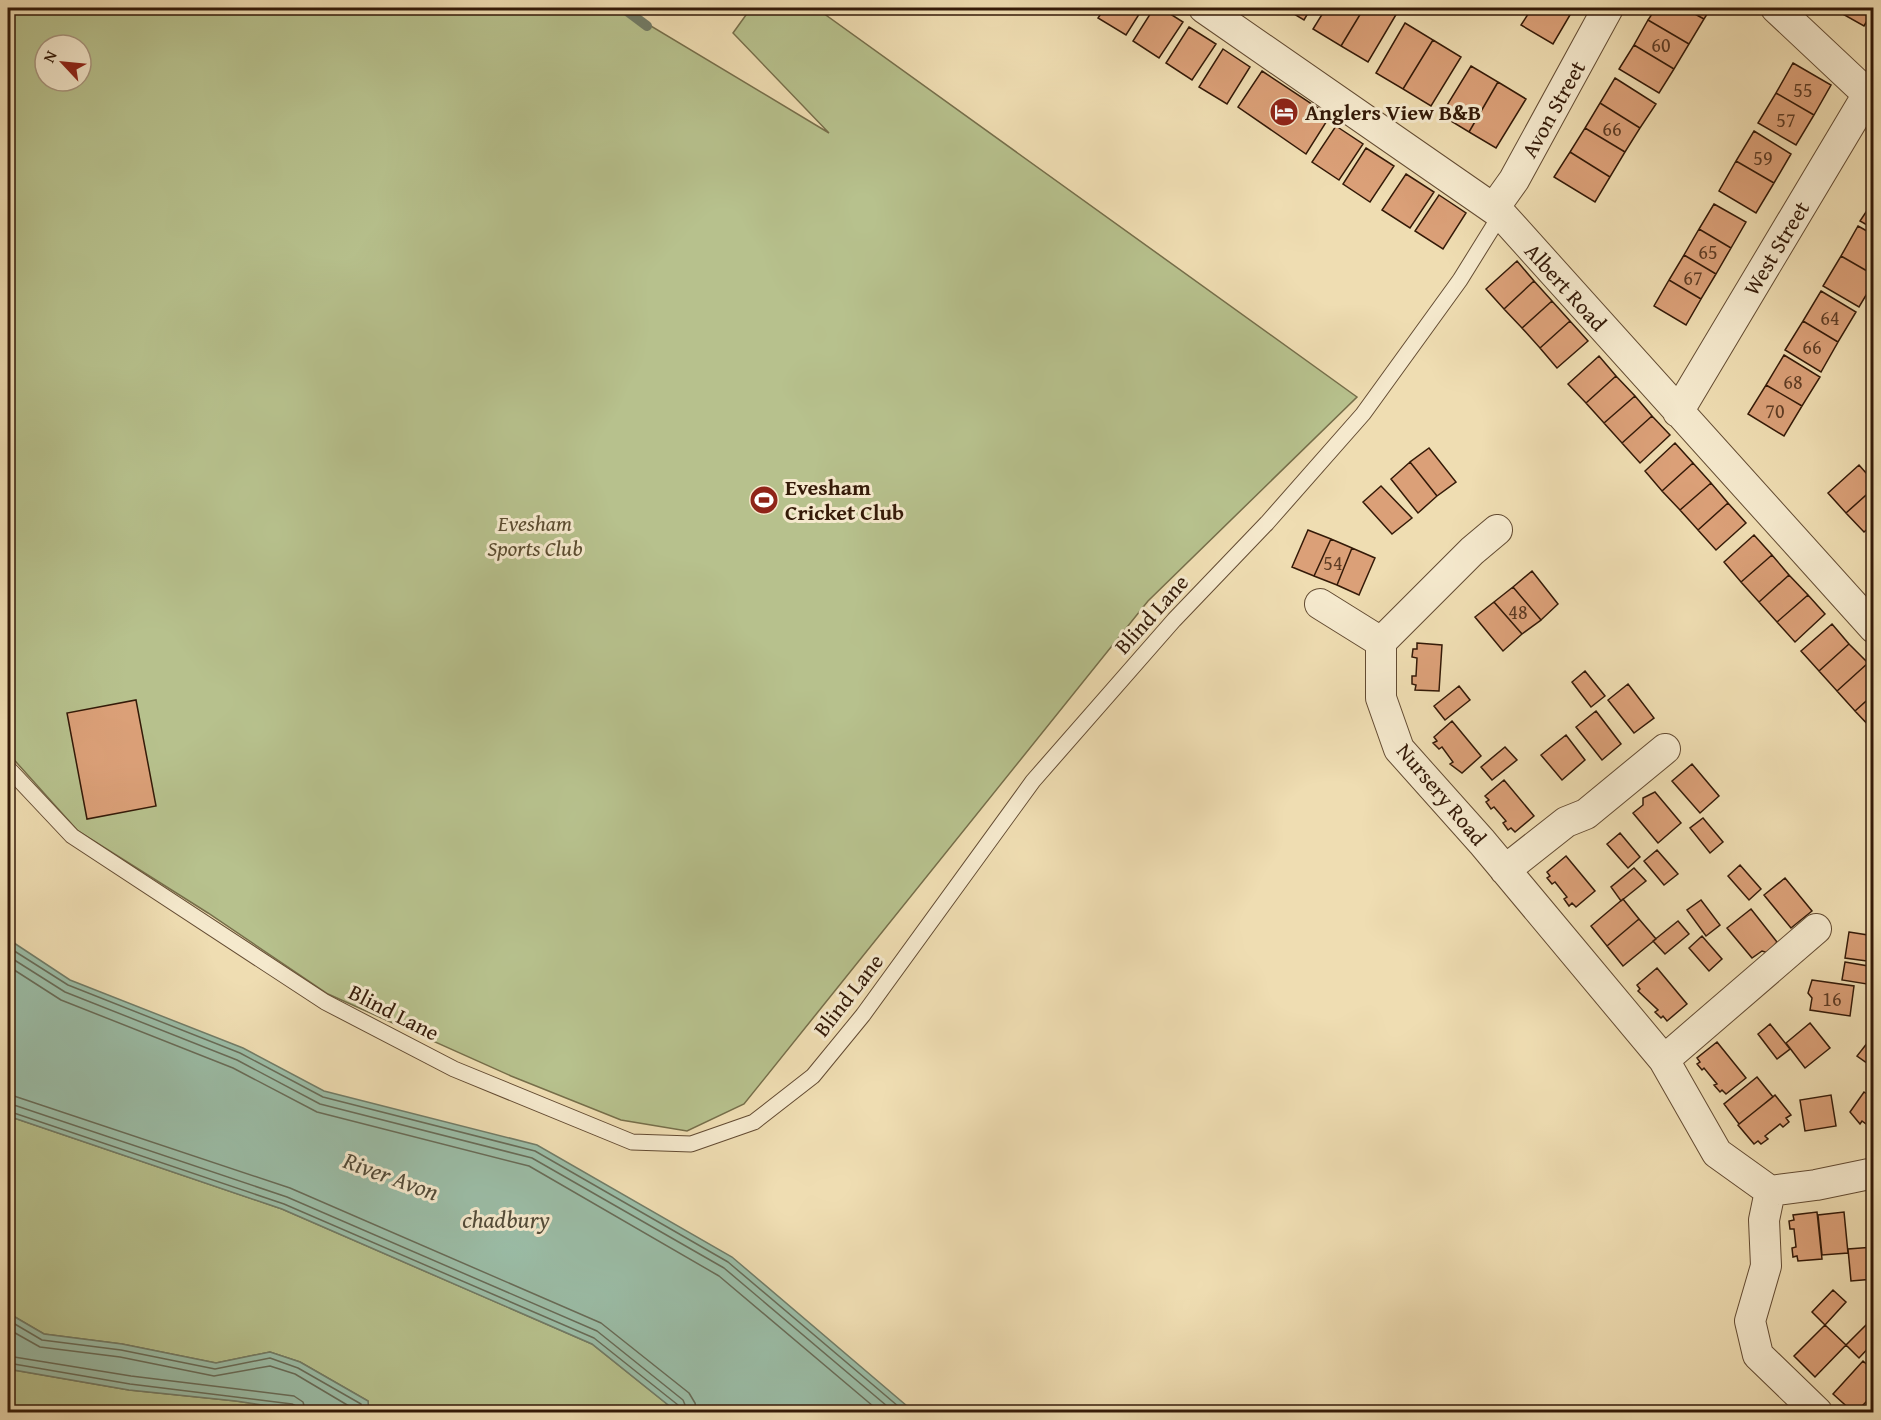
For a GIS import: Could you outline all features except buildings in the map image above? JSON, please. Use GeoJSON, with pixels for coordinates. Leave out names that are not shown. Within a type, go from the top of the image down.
{"type":"FeatureCollection","features":[{"type":"Feature","properties":{"kind":"street","name":"Albert Road"},"geometry":{"type":"LineString","coordinates":[[1204,8],[1498,211],[1874,628]]}},
{"type":"Feature","properties":{"kind":"street","name":"Avon Street"},"geometry":{"type":"LineString","coordinates":[[1498,211],[1608,8]]}},
{"type":"Feature","properties":{"kind":"street"},"geometry":{"type":"LineString","coordinates":[[1776,8],[1872,93]]}},
{"type":"Feature","properties":{"kind":"street","name":"West Street"},"geometry":{"type":"LineString","coordinates":[[1678,412],[1872,93]]}},
{"type":"Feature","properties":{"kind":"street"},"geometry":{"type":"LineString","coordinates":[[1320,604],[1381,642],[1472,551],[1497,530]]}},
{"type":"Feature","properties":{"kind":"street","name":"Nursery Road"},"geometry":{"type":"LineString","coordinates":[[1381,642],[1381,698],[1399,749],[1505,870],[1664,1060],[1717,1153],[1770,1191]]}},
{"type":"Feature","properties":{"kind":"street"},"geometry":{"type":"LineString","coordinates":[[1505,870],[1566,822],[1586,814],[1665,749]]}},
{"type":"Feature","properties":{"kind":"street"},"geometry":{"type":"LineString","coordinates":[[1664,1060],[1816,929]]}},
{"type":"Feature","properties":{"kind":"street"},"geometry":{"type":"LineString","coordinates":[[1818,1413],[1758,1355],[1750,1321],[1766,1266],[1764,1220],[1770,1191],[1816,1185],[1874,1173]]}},
{"type":"Feature","properties":{"kind":"lane","name":"Blind Lane"},"geometry":{"type":"LineString","coordinates":[[8,768],[20,785],[47,808],[72,836],[325,1002],[454,1069],[632,1142],[691,1144],[754,1122],[813,1076],[863,1015],[1033,781],[1174,620],[1268,523],[1363,414],[1460,279],[1498,211]]}},
{"type":"Feature","properties":{"kind":"green space","name":"Evesham Sports Club"},"geometry":{"type":"Polygon","coordinates":[[[8,8],[621,8],[829,133],[733,33],[751,8],[816,8],[1357,397],[1148,601],[744,1104],[687,1131],[621,1120],[511,1076],[328,994],[208,913],[78,831],[8,753],[8,8]]]}},
{"type":"Feature","properties":{"kind":"green space"},"geometry":{"type":"Polygon","coordinates":[[[8,1116],[282,1209],[592,1344],[677,1412],[369,1412],[368,1401],[300,1362],[270,1352],[216,1363],[122,1344],[44,1334],[8,1313],[8,1116]]]}},
{"type":"Feature","properties":{"kind":"green space"},"geometry":{"type":"Polygon","coordinates":[[[8,1369],[129,1390],[236,1401],[309,1412],[8,1412],[8,1369]]]}},
{"type":"Feature","properties":{"kind":"water","name":"chadbury"},"geometry":{"type":"Polygon","coordinates":[[[8,939],[70,980],[243,1048],[324,1091],[537,1145],[732,1257],[914,1412],[677,1412],[592,1344],[282,1209],[8,1116],[8,939]]]}},
{"type":"Feature","properties":{"kind":"water"},"geometry":{"type":"Polygon","coordinates":[[[8,1313],[44,1334],[122,1344],[216,1363],[270,1352],[300,1362],[368,1401],[369,1412],[309,1412],[236,1401],[129,1390],[8,1369],[8,1313]]]}},
{"type":"Feature","properties":{"kind":"waterway"},"geometry":{"type":"LineString","coordinates":[[623,8],[647,26]]}},
{"type":"Feature","properties":{"kind":"place","name":"Anglers View B&B"},"geometry":{"type":"Point","coordinates":[1284,112]}},
{"type":"Feature","properties":{"kind":"place","name":"Evesham Cricket Club"},"geometry":{"type":"Point","coordinates":[764,500]}},
{"type":"Feature","properties":{"kind":"water label","name":"River Avon"},"geometry":{"type":"Point","coordinates":[391,1176]}}]}
